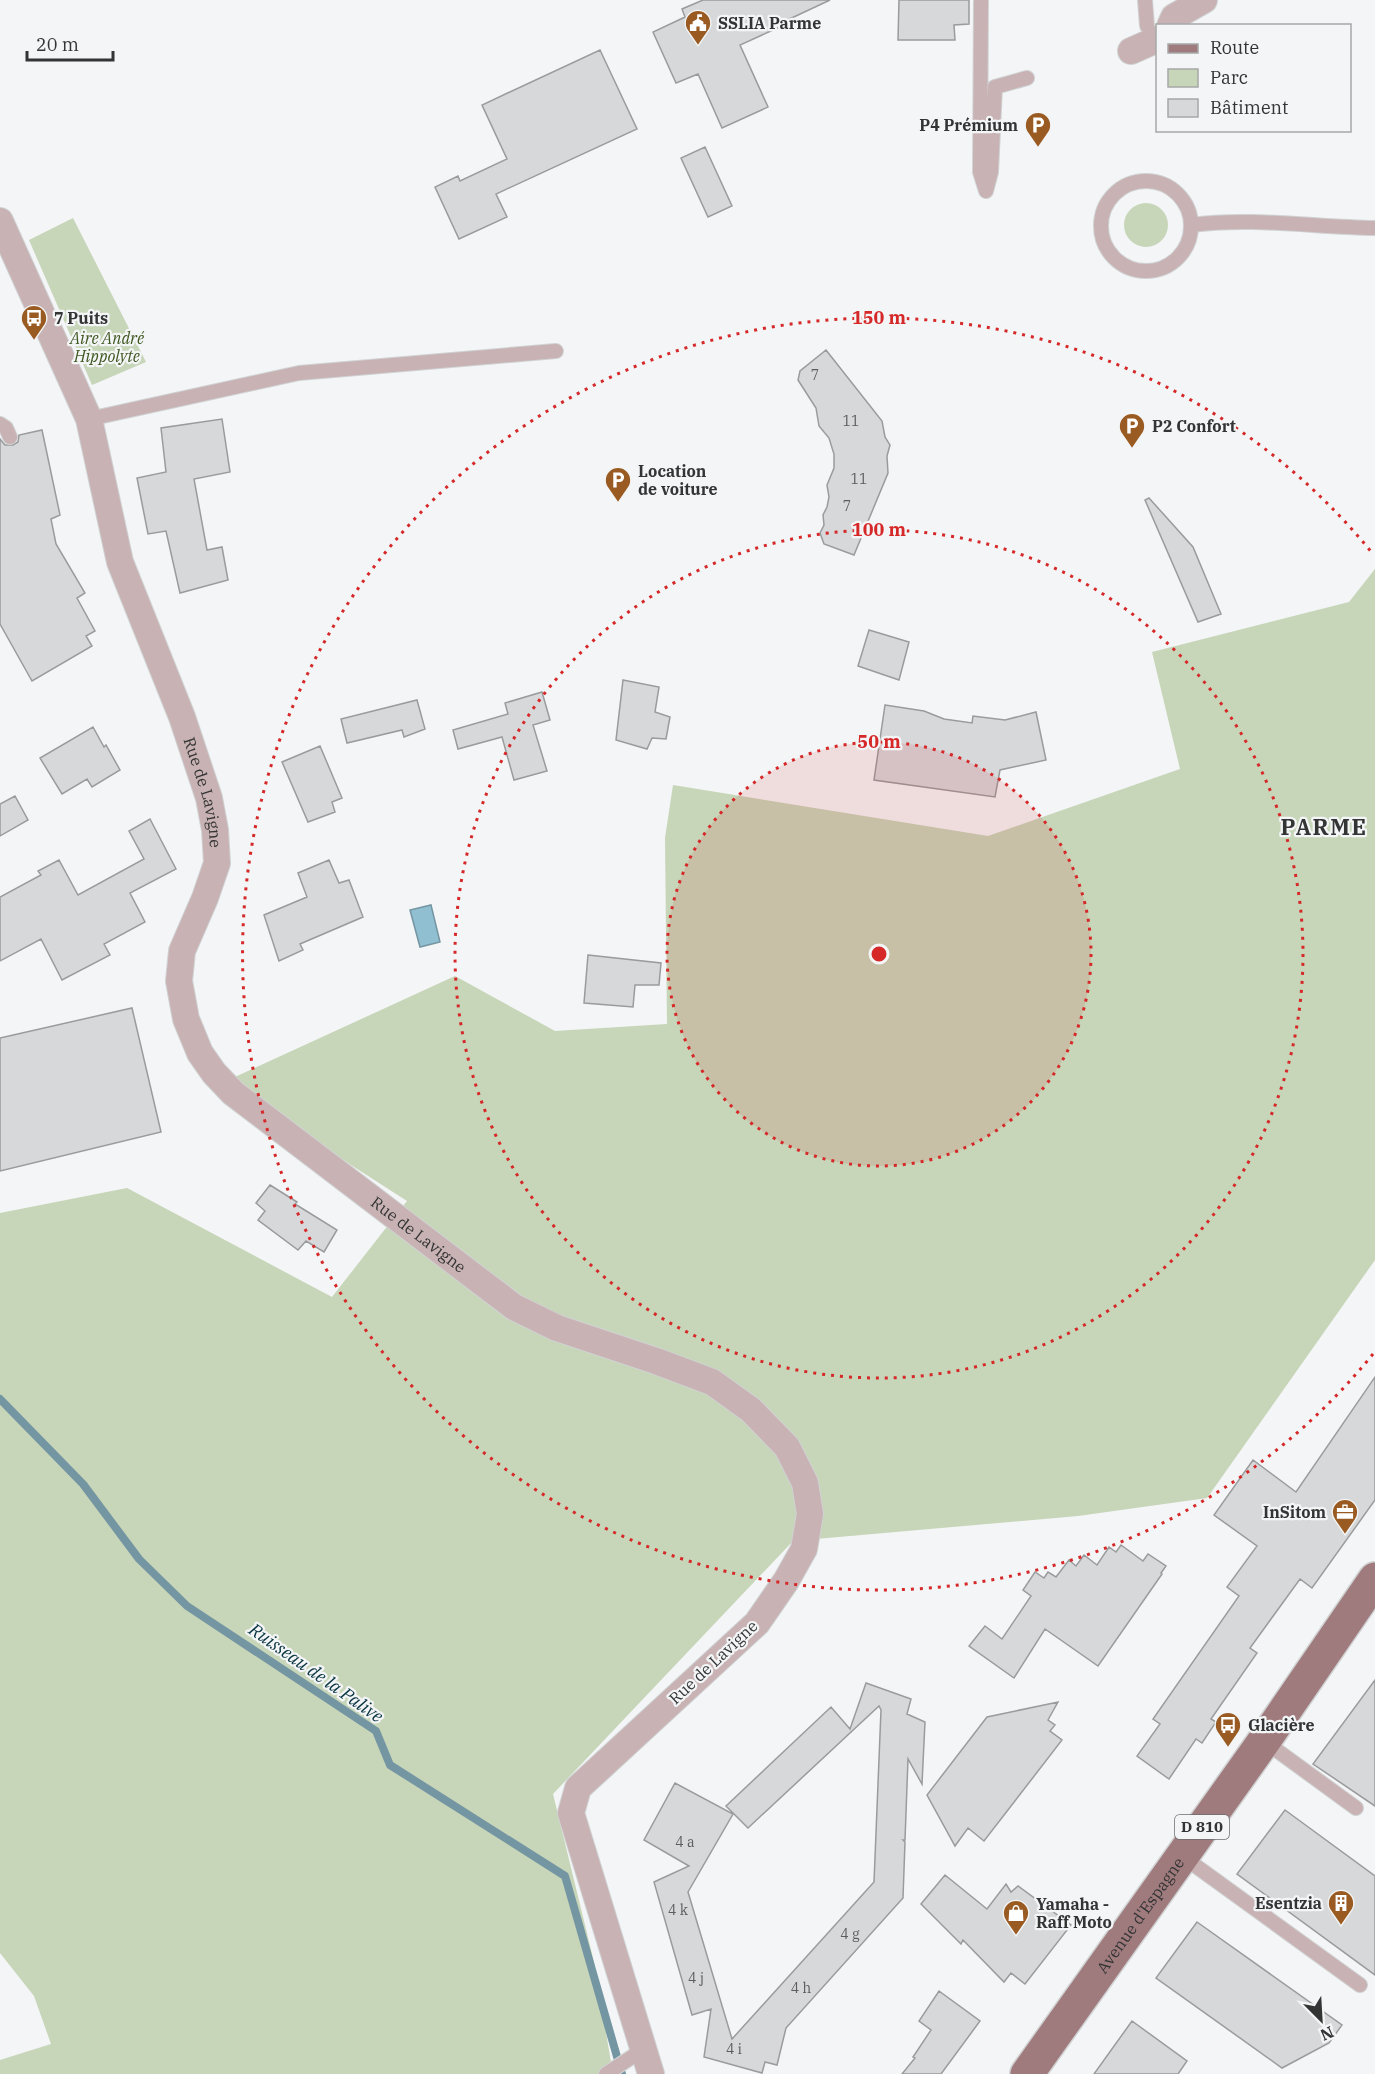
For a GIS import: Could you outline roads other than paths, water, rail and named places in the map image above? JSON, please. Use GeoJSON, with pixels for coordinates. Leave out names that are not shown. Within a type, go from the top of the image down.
{"type":"FeatureCollection","features":[{"type":"Feature","properties":{"kind":"main road","name":"Avenue d'Espagne"},"geometry":{"type":"LineString","coordinates":[[1027,2074],[1264,1741],[1375,1579]]}},
{"type":"Feature","properties":{"kind":"street"},"geometry":{"type":"LineString","coordinates":[[1165,24],[1204,0]]}},
{"type":"Feature","properties":{"kind":"street"},"geometry":{"type":"LineString","coordinates":[[1131,51],[1156,32]]}},
{"type":"Feature","properties":{"kind":"street","name":"Rue de Lavigne"},"geometry":{"type":"LineString","coordinates":[[0,221],[89,419],[120,562],[159,656],[209,798],[215,830],[217,863],[182,951],[179,981],[186,1020],[200,1053],[214,1073],[233,1093],[514,1307],[556,1328],[656,1361],[712,1383],[752,1410],[787,1447],[805,1483],[810,1514],[804,1549],[786,1581],[757,1623],[578,1788],[571,1813],[640,2051],[651,2074]]}},
{"type":"Feature","properties":{"kind":"lane"},"geometry":{"type":"LineString","coordinates":[[981,0],[980,172],[986,191],[991,172],[994,87],[1027,78]]}},
{"type":"Feature","properties":{"kind":"lane"},"geometry":{"type":"LineString","coordinates":[[1144,0],[1156,26]]}},
{"type":"Feature","properties":{"kind":"lane"},"geometry":{"type":"LineString","coordinates":[[1140,181],[1152,181],[1175,192],[1189,212],[1191,225],[1190,237],[1178,258],[1155,270],[1142,271],[1128,268],[1116,260],[1107,250],[1100,229],[1104,208],[1110,198],[1128,185],[1140,181]]}},
{"type":"Feature","properties":{"kind":"lane"},"geometry":{"type":"LineString","coordinates":[[1191,225],[1212,222],[1274,222],[1375,228]]}},
{"type":"Feature","properties":{"kind":"lane"},"geometry":{"type":"LineString","coordinates":[[89,419],[298,373],[556,351]]}},
{"type":"Feature","properties":{"kind":"lane"},"geometry":{"type":"LineString","coordinates":[[0,424],[6,428],[10,437]]}},
{"type":"Feature","properties":{"kind":"lane"},"geometry":{"type":"LineString","coordinates":[[1264,1741],[1356,1808]]}},
{"type":"Feature","properties":{"kind":"lane"},"geometry":{"type":"LineString","coordinates":[[1182,1856],[1360,1985]]}},
{"type":"Feature","properties":{"kind":"lane"},"geometry":{"type":"LineString","coordinates":[[611,2071],[640,2051]]}},
{"type":"Feature","properties":{"kind":"water"},"geometry":{"type":"Polygon","coordinates":[[[431,905],[440,942],[420,947],[410,910],[431,905]]]}},
{"type":"Feature","properties":{"kind":"waterway","name":"Ruisseau de la Palive"},"geometry":{"type":"LineString","coordinates":[[0,1399],[83,1484],[139,1559],[187,1606],[376,1731],[390,1765],[565,1876],[622,2074]]}},
{"type":"Feature","properties":{"kind":"place","name":"SSLIA Parme"},"geometry":{"type":"Point","coordinates":[698,46]}},
{"type":"Feature","properties":{"kind":"place","name":"P4 Prémium"},"geometry":{"type":"Point","coordinates":[1038,148]}},
{"type":"Feature","properties":{"kind":"place","name":"7 Puits"},"geometry":{"type":"Point","coordinates":[34,341]}},
{"type":"Feature","properties":{"kind":"place","name":"P2 Confort"},"geometry":{"type":"Point","coordinates":[1132,449]}},
{"type":"Feature","properties":{"kind":"place","name":"Location de voiture"},"geometry":{"type":"Point","coordinates":[618,503]}},
{"type":"Feature","properties":{"kind":"place","name":"InSitom"},"geometry":{"type":"Point","coordinates":[1345,1535]}},
{"type":"Feature","properties":{"kind":"place","name":"Glacière"},"geometry":{"type":"Point","coordinates":[1228,1748]}},
{"type":"Feature","properties":{"kind":"place","name":"Esentzia"},"geometry":{"type":"Point","coordinates":[1341,1926]}},
{"type":"Feature","properties":{"kind":"place","name":"Yamaha - Raff Moto"},"geometry":{"type":"Point","coordinates":[1016,1936]}},
{"type":"Feature","properties":{"kind":"district","name":"PARME"},"geometry":{"type":"Point","coordinates":[1324,827]}},
{"type":"Feature","properties":{"kind":"park label","name":"Aire André Hippolyte"},"geometry":{"type":"Point","coordinates":[107,347]}}]}
